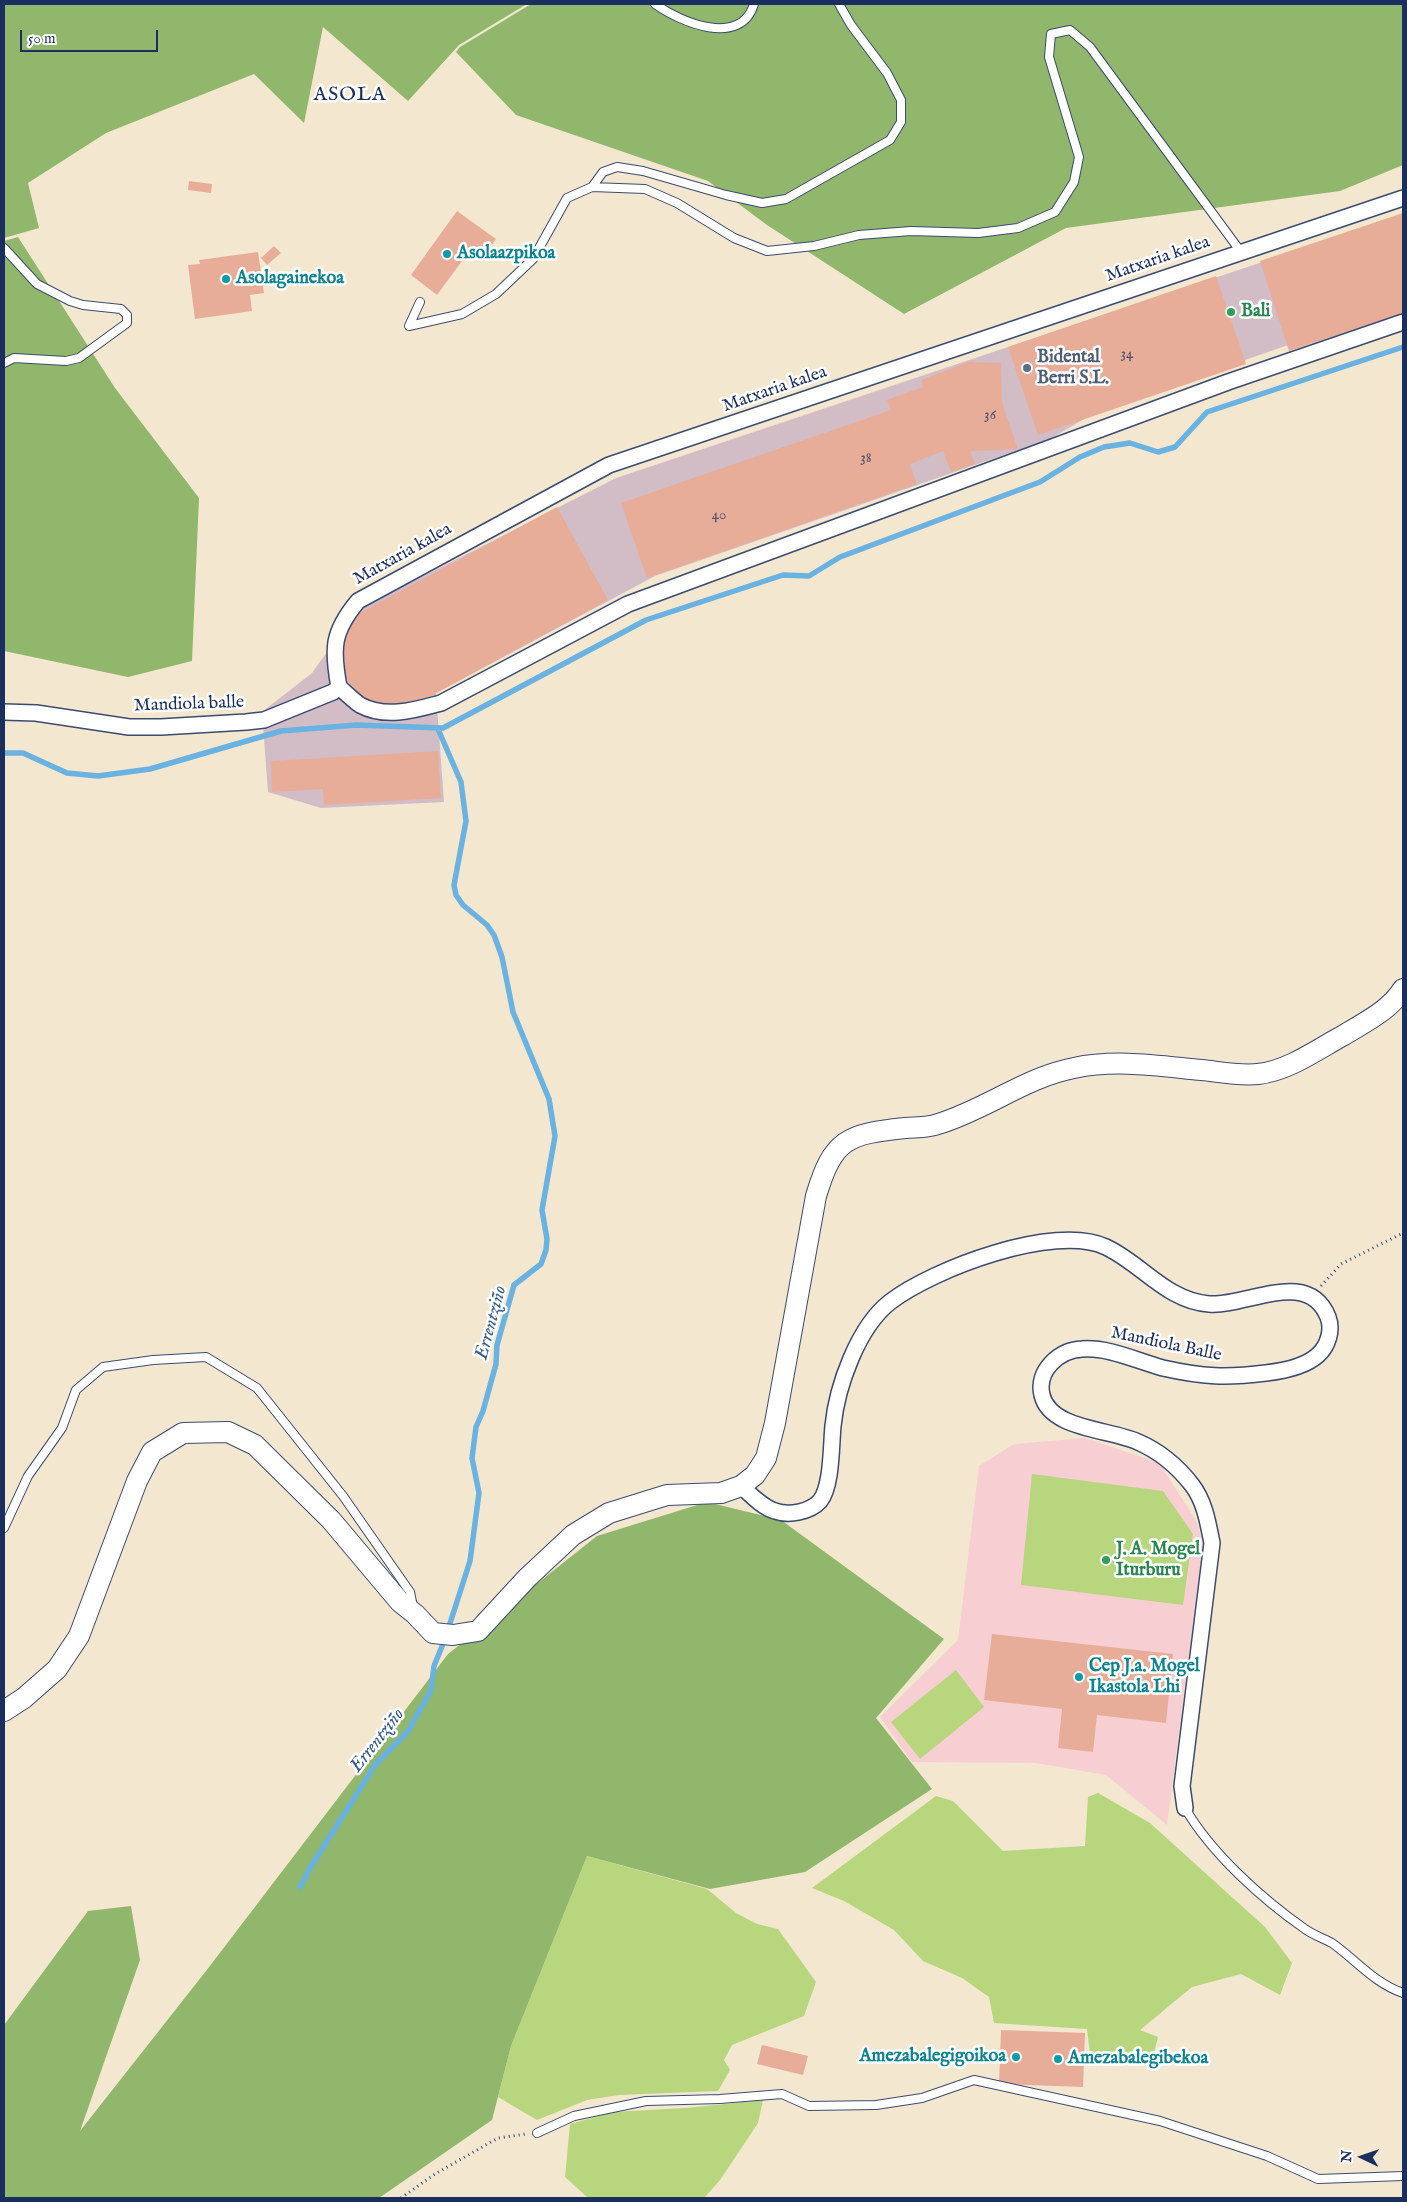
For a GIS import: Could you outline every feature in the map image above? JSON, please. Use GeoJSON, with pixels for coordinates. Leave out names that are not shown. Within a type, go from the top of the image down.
{"type":"FeatureCollection","features":[{"type":"Feature","properties":{"kind":"street","name":"Matxaria kalea"},"geometry":{"type":"LineString","coordinates":[[339,687],[333,656],[338,631],[347,613],[358,601],[609,466],[1403,198]]}},
{"type":"Feature","properties":{"kind":"street"},"geometry":{"type":"LineString","coordinates":[[339,687],[361,705],[386,713],[413,711],[441,703],[628,604],[1228,382],[1403,322]]}},
{"type":"Feature","properties":{"kind":"street","name":"Mandiola balle"},"geometry":{"type":"LineString","coordinates":[[4,712],[36,713],[129,727],[246,722],[264,720],[333,692],[339,687]]}},
{"type":"Feature","properties":{"kind":"street"},"geometry":{"type":"LineString","coordinates":[[4,1711],[24,1698],[57,1669],[79,1636],[137,1481],[152,1452],[183,1433],[228,1432],[255,1445],[331,1520],[400,1602],[415,1614],[433,1633],[453,1634],[478,1631],[527,1578],[573,1535],[609,1513],[667,1495],[721,1493],[742,1486],[755,1475],[766,1458],[775,1424],[816,1196],[824,1171],[832,1155],[848,1140],[867,1132],[936,1125],[952,1120],[1039,1079],[1072,1068],[1110,1063],[1259,1074],[1280,1068],[1320,1048],[1380,1013],[1397,999],[1403,989]]}},
{"type":"Feature","properties":{"kind":"street"},"geometry":{"type":"LineString","coordinates":[[742,1486],[759,1502],[774,1511],[798,1512],[820,1502],[827,1487],[834,1420],[844,1379],[861,1338],[881,1310],[908,1289],[979,1258],[1030,1245],[1066,1240],[1103,1245],[1128,1259],[1160,1285],[1182,1298],[1206,1304],[1231,1304],[1283,1291],[1304,1292],[1312,1297]]}},
{"type":"Feature","properties":{"kind":"street","name":"Mandiola Balle"},"geometry":{"type":"LineString","coordinates":[[1185,1808],[1182,1786],[1212,1544],[1205,1509],[1194,1486],[1170,1461],[1139,1442],[1112,1433],[1073,1424],[1051,1412],[1042,1395],[1043,1379],[1051,1362],[1064,1353],[1080,1348],[1102,1350],[1163,1368],[1201,1376],[1230,1378],[1282,1371],[1308,1362],[1321,1354],[1329,1339],[1330,1322],[1323,1307],[1312,1297]]}},
{"type":"Feature","properties":{"kind":"lane"},"geometry":{"type":"LineString","coordinates":[[655,4],[690,24],[734,27],[751,14],[754,4]]}},
{"type":"Feature","properties":{"kind":"lane"},"geometry":{"type":"LineString","coordinates":[[592,187],[603,172],[617,167],[643,171],[726,195],[762,203],[786,199],[890,140],[901,122],[901,100],[887,73],[851,25],[839,4]]}},
{"type":"Feature","properties":{"kind":"lane"},"geometry":{"type":"LineString","coordinates":[[420,302],[409,326],[462,314],[496,294],[533,259],[567,198],[592,187],[645,189],[678,203],[734,238],[767,251],[814,246],[859,235],[911,231],[978,233],[1018,228],[1055,212],[1074,182],[1080,157],[1049,57],[1051,34],[1070,30],[1090,47],[1241,252]]}},
{"type":"Feature","properties":{"kind":"lane"},"geometry":{"type":"LineString","coordinates":[[4,248],[37,284],[70,301],[83,305],[122,309],[127,315],[127,323],[79,358],[66,361],[14,358],[4,363]]}},
{"type":"Feature","properties":{"kind":"lane"},"geometry":{"type":"LineString","coordinates":[[4,1528],[28,1476],[62,1428],[76,1390],[103,1367],[153,1360],[206,1357],[256,1388],[300,1440],[343,1496],[410,1592],[415,1614]]}},
{"type":"Feature","properties":{"kind":"lane"},"geometry":{"type":"LineString","coordinates":[[1185,1808],[1196,1826],[1216,1850],[1280,1911],[1307,1931],[1331,1943],[1388,1988],[1403,1993]]}},
{"type":"Feature","properties":{"kind":"lane"},"geometry":{"type":"LineString","coordinates":[[537,2133],[574,2116],[646,2101],[720,2099],[782,2094],[809,2106],[876,2105],[922,2098],[974,2080],[1160,2121],[1267,2156],[1318,2179],[1403,2176]]}},
{"type":"Feature","properties":{"kind":"path"},"geometry":{"type":"LineString","coordinates":[[1312,1297],[1341,1264],[1403,1233]]}},
{"type":"Feature","properties":{"kind":"path"},"geometry":{"type":"LineString","coordinates":[[401,2198],[435,2174],[498,2138],[537,2133]]}},
{"type":"Feature","properties":{"kind":"shaded area"},"geometry":{"type":"Polygon","coordinates":[[[1403,215],[1403,305],[1096,412],[1050,439],[655,576],[436,693],[444,802],[321,808],[268,792],[262,712],[312,673],[357,610],[616,478],[1403,215]]]}},
{"type":"Feature","properties":{"kind":"shaded area","name":"J. A. Mogel Iturburu"},"geometry":{"type":"Polygon","coordinates":[[[1085,1438],[1159,1463],[1196,1520],[1203,1543],[1167,1825],[1106,1775],[1036,1763],[912,1762],[880,1717],[958,1640],[979,1466],[1014,1444],[1085,1438]]]}},
{"type":"Feature","properties":{"kind":"green space"},"geometry":{"type":"Polygon","coordinates":[[[4,4],[527,4],[459,45],[408,101],[323,27],[304,123],[254,74],[106,133],[28,183],[39,228],[4,238],[4,4]]]}},
{"type":"Feature","properties":{"kind":"green space"},"geometry":{"type":"Polygon","coordinates":[[[531,4],[1403,4],[1403,165],[1340,191],[1066,228],[904,314],[767,225],[708,181],[516,115],[456,52],[460,47],[531,4]]]}},
{"type":"Feature","properties":{"kind":"green space"},"geometry":{"type":"Polygon","coordinates":[[[18,237],[115,388],[199,498],[192,661],[128,677],[4,651],[4,241],[18,237]]]}},
{"type":"Feature","properties":{"kind":"green space","name":"J. A. Mogel Iturburu"},"geometry":{"type":"Polygon","coordinates":[[[1032,1474],[1163,1491],[1193,1534],[1183,1605],[1021,1585],[1032,1474]]]}},
{"type":"Feature","properties":{"kind":"green space"},"geometry":{"type":"Polygon","coordinates":[[[707,1502],[781,1520],[944,1639],[876,1718],[932,1789],[805,1872],[710,1889],[587,1856],[511,2046],[492,2120],[379,2198],[4,2198],[4,2025],[88,1911],[131,1906],[140,1960],[80,2131],[206,1971],[448,1654],[597,1536],[707,1502]]]}},
{"type":"Feature","properties":{"kind":"green space"},"geometry":{"type":"Polygon","coordinates":[[[956,1670],[984,1707],[920,1759],[891,1722],[956,1670]]]}},
{"type":"Feature","properties":{"kind":"green space"},"geometry":{"type":"Polygon","coordinates":[[[1098,1793],[1150,1823],[1265,1927],[1292,1963],[1280,1995],[1241,1974],[1192,1987],[1140,2030],[1158,2037],[1152,2060],[1115,2060],[1090,2054],[1087,2029],[994,2023],[989,1997],[962,1978],[923,1961],[894,1930],[844,1901],[812,1888],[936,1796],[953,1801],[1003,1851],[1085,1846],[1088,1797],[1098,1793]]]}},
{"type":"Feature","properties":{"kind":"green space"},"geometry":{"type":"Polygon","coordinates":[[[587,1856],[707,1889],[736,1913],[757,1924],[778,1929],[816,1982],[804,2016],[732,2045],[724,2060],[730,2070],[718,2091],[619,2095],[587,2100],[537,2120],[498,2097],[511,2046],[587,1856]]]}},
{"type":"Feature","properties":{"kind":"green space"},"geometry":{"type":"Polygon","coordinates":[[[763,2100],[758,2123],[720,2180],[704,2198],[588,2198],[565,2177],[570,2124],[613,2112],[686,2108],[763,2100]]]}},
{"type":"Feature","properties":{"kind":"building"},"geometry":{"type":"Polygon","coordinates":[[[189,181],[212,184],[211,193],[188,190],[189,181]]]}},
{"type":"Feature","properties":{"kind":"building","name":"Asolaazpikoa"},"geometry":{"type":"Polygon","coordinates":[[[457,211],[496,239],[482,258],[470,250],[437,295],[411,275],[457,211]]]}},
{"type":"Feature","properties":{"kind":"building"},"geometry":{"type":"Polygon","coordinates":[[[1403,213],[1403,313],[1289,351],[1260,261],[1403,213]]]}},
{"type":"Feature","properties":{"kind":"building"},"geometry":{"type":"Polygon","coordinates":[[[274,246],[281,253],[267,265],[261,258],[274,246]]]}},
{"type":"Feature","properties":{"kind":"building","name":"Asolagainekoa"},"geometry":{"type":"Polygon","coordinates":[[[258,252],[264,293],[250,295],[252,311],[195,319],[188,265],[200,264],[199,260],[258,252]]]}},
{"type":"Feature","properties":{"kind":"building"},"geometry":{"type":"Polygon","coordinates":[[[1216,276],[1246,364],[1038,435],[1008,347],[1216,276]]]}},
{"type":"Feature","properties":{"kind":"building"},"geometry":{"type":"Polygon","coordinates":[[[968,362],[1001,363],[1002,403],[1018,449],[970,451],[975,464],[951,472],[943,451],[910,464],[917,484],[647,578],[621,503],[891,410],[887,400],[923,387],[921,380],[968,362]]]}},
{"type":"Feature","properties":{"kind":"building"},"geometry":{"type":"Polygon","coordinates":[[[557,507],[608,600],[418,703],[392,709],[367,700],[351,685],[345,676],[340,652],[347,625],[358,614],[557,507]]]}},
{"type":"Feature","properties":{"kind":"building"},"geometry":{"type":"Polygon","coordinates":[[[438,751],[441,798],[324,805],[323,789],[272,792],[271,761],[438,751]]]}},
{"type":"Feature","properties":{"kind":"building","name":"Cep J.a. Mogel Ikastola Lhi"},"geometry":{"type":"Polygon","coordinates":[[[992,1634],[1173,1654],[1166,1723],[1097,1715],[1093,1752],[1058,1748],[1062,1709],[984,1700],[992,1634]]]}},
{"type":"Feature","properties":{"kind":"building","name":"Amezabalegibekoa"},"geometry":{"type":"Polygon","coordinates":[[[1001,2030],[1085,2033],[1083,2087],[999,2084],[1001,2030]]]}},
{"type":"Feature","properties":{"kind":"building"},"geometry":{"type":"Polygon","coordinates":[[[762,2045],[808,2056],[803,2075],[757,2064],[762,2045]]]}},
{"type":"Feature","properties":{"kind":"waterway"},"geometry":{"type":"LineString","coordinates":[[4,753],[23,753],[67,773],[98,776],[150,769],[281,731],[356,725],[443,728],[646,620],[783,575],[809,576],[840,557],[1040,482],[1080,457],[1104,447],[1130,443],[1158,452],[1175,447],[1207,412],[1403,347]]}},
{"type":"Feature","properties":{"kind":"waterway","name":"Errentziño"},"geometry":{"type":"LineString","coordinates":[[300,1887],[375,1765],[408,1731],[431,1690],[434,1666],[445,1639],[470,1561],[479,1493],[472,1458],[476,1427],[483,1411],[496,1364],[497,1345],[514,1285],[541,1264],[546,1250],[547,1239],[542,1210],[555,1136],[549,1099],[513,1012],[502,957],[494,935],[487,925],[463,905],[456,895],[454,885],[466,821],[461,782],[438,729]]}},
{"type":"Feature","properties":{"kind":"place","name":"Asolaazpikoa"},"geometry":{"type":"Point","coordinates":[447,254]}},
{"type":"Feature","properties":{"kind":"place","name":"Asolagainekoa"},"geometry":{"type":"Point","coordinates":[226,279]}},
{"type":"Feature","properties":{"kind":"place","name":"Bali"},"geometry":{"type":"Point","coordinates":[1231,312]}},
{"type":"Feature","properties":{"kind":"place","name":"Bidental Berri S.L."},"geometry":{"type":"Point","coordinates":[1027,368]}},
{"type":"Feature","properties":{"kind":"place","name":"J. A. Mogel Iturburu"},"geometry":{"type":"Point","coordinates":[1106,1560]}},
{"type":"Feature","properties":{"kind":"place","name":"Cep J.a. Mogel Ikastola Lhi"},"geometry":{"type":"Point","coordinates":[1079,1677]}},
{"type":"Feature","properties":{"kind":"place","name":"Amezabalegigoikoa"},"geometry":{"type":"Point","coordinates":[1016,2057]}},
{"type":"Feature","properties":{"kind":"place","name":"Amezabalegibekoa"},"geometry":{"type":"Point","coordinates":[1058,2059]}},
{"type":"Feature","properties":{"kind":"district","name":"ASOLA"},"geometry":{"type":"Point","coordinates":[350,96]}}]}
